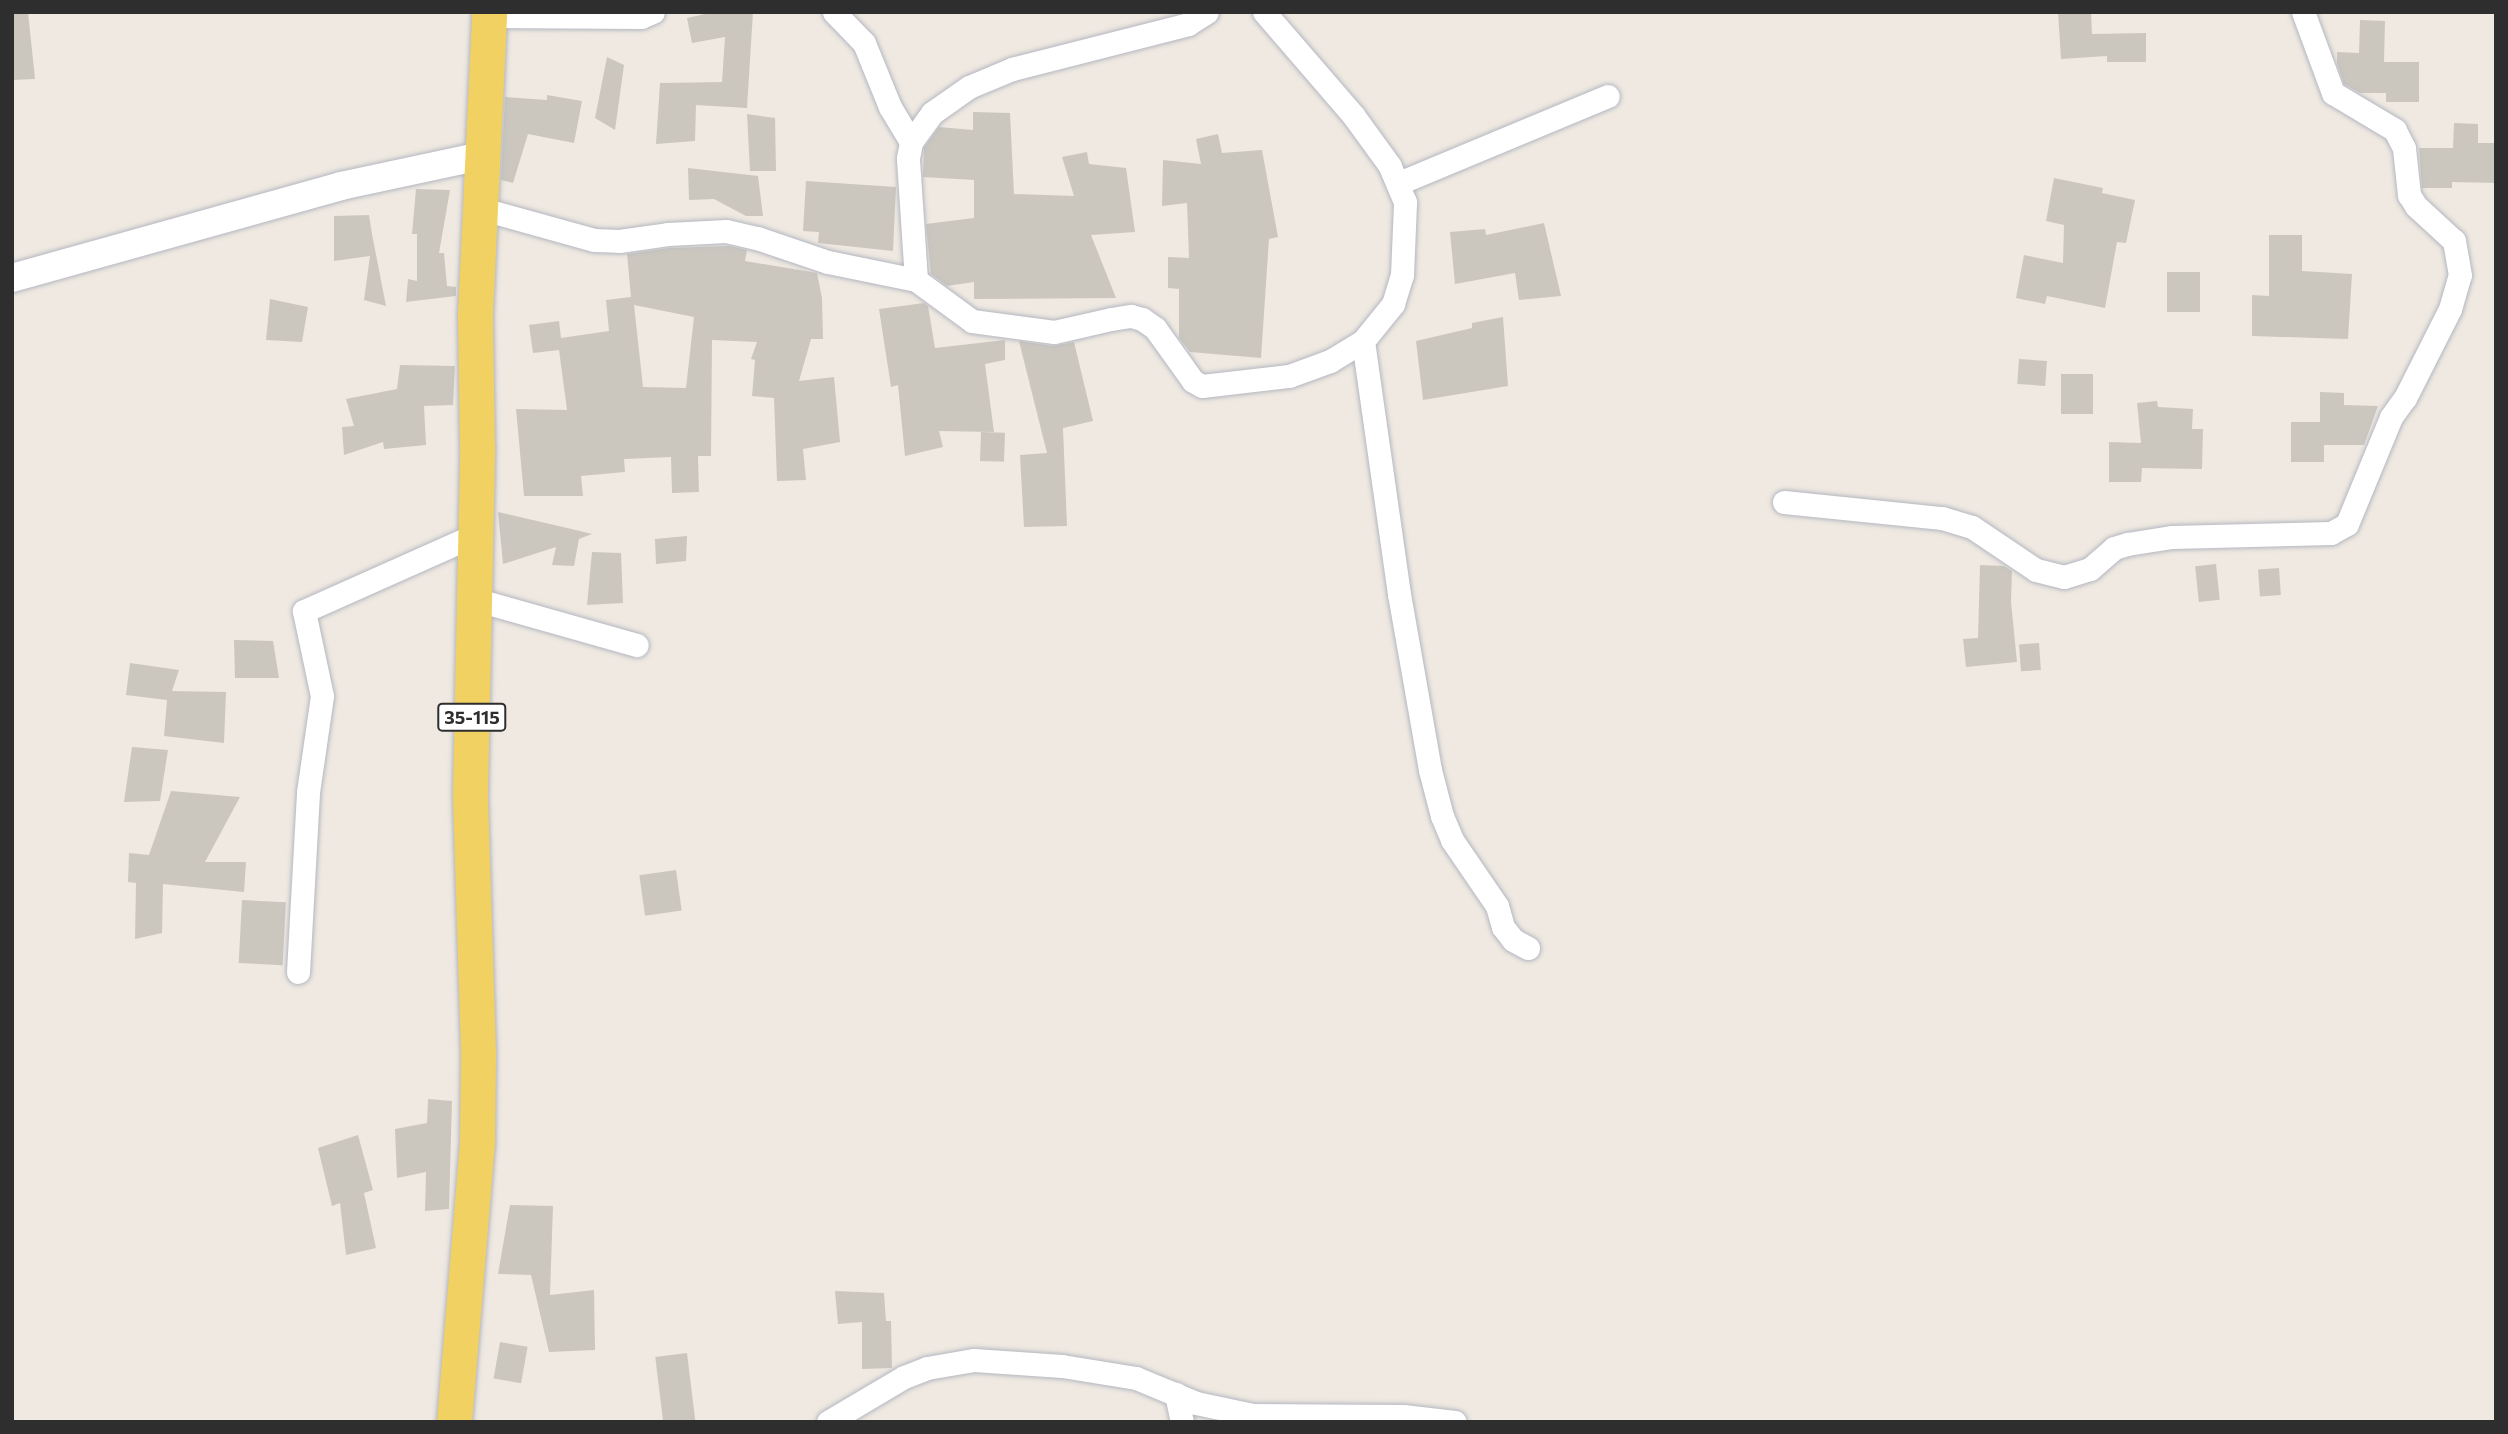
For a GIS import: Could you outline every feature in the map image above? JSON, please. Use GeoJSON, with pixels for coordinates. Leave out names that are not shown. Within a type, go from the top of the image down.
{"type":"FeatureCollection","features":[{"type":"Feature","properties":{"kind":"main road","name":"35-115"},"geometry":{"type":"LineString","coordinates":[[454,1422],[477,1140],[478,1052],[470,792],[475,535],[475,314],[489,14]]}},
{"type":"Feature","properties":{"kind":"street"},"geometry":{"type":"LineString","coordinates":[[489,14],[641,17],[653,12]]}},
{"type":"Feature","properties":{"kind":"street"},"geometry":{"type":"LineString","coordinates":[[834,12],[864,43],[890,107],[911,142]]}},
{"type":"Feature","properties":{"kind":"street"},"geometry":{"type":"LineString","coordinates":[[916,280],[908,158],[911,142],[932,113],[952,98],[990,77],[1058,55],[1188,24],[1207,12]]}},
{"type":"Feature","properties":{"kind":"street"},"geometry":{"type":"LineString","coordinates":[[478,208],[594,240],[619,241],[668,234],[726,231],[757,237],[828,262],[916,280],[972,321],[1033,327],[1054,332],[1121,317],[1142,318],[1155,328],[1193,381],[1202,386],[1289,376],[1330,361],[1363,341],[1393,304],[1402,275],[1405,202],[1399,183],[1353,115],[1264,12]]}},
{"type":"Feature","properties":{"kind":"street"},"geometry":{"type":"LineString","coordinates":[[1784,502],[1942,518],[1972,527],[2036,570],[2064,577],[2090,569],[2115,548],[2138,542],[2233,534],[2331,534],[2341,530],[2349,520],[2391,417],[2405,398],[2450,309],[2460,275],[2454,241],[2416,206],[2409,195],[2404,148],[2395,130],[2333,93],[2304,12]]}},
{"type":"Feature","properties":{"kind":"street"},"geometry":{"type":"LineString","coordinates":[[1399,183],[1608,96]]}},
{"type":"Feature","properties":{"kind":"street"},"geometry":{"type":"LineString","coordinates":[[12,278],[341,186],[481,156]]}},
{"type":"Feature","properties":{"kind":"street"},"geometry":{"type":"LineString","coordinates":[[1363,341],[1399,594],[1430,770],[1442,816],[1452,840],[1497,906],[1503,927],[1513,940],[1528,948]]}},
{"type":"Feature","properties":{"kind":"street"},"geometry":{"type":"LineString","coordinates":[[298,972],[308,792],[322,696],[304,611],[475,535]]}},
{"type":"Feature","properties":{"kind":"street"},"geometry":{"type":"LineString","coordinates":[[474,599],[637,645]]}},
{"type":"Feature","properties":{"kind":"street"},"geometry":{"type":"LineString","coordinates":[[828,1422],[904,1377],[927,1368],[974,1360],[1062,1366],[1136,1378],[1196,1403],[1253,1415],[1361,1415],[1455,1422]]}},
{"type":"Feature","properties":{"kind":"street"},"geometry":{"type":"LineString","coordinates":[[1176,1394],[1182,1422]]}},
{"type":"Feature","properties":{"kind":"building"},"geometry":{"type":"Polygon","coordinates":[[[12,12],[28,12],[35,79],[12,80],[12,12]]]}},
{"type":"Feature","properties":{"kind":"building"},"geometry":{"type":"Polygon","coordinates":[[[714,12],[753,12],[747,108],[696,105],[695,141],[656,144],[660,83],[722,82],[725,37],[692,43],[687,18],[714,12]]]}},
{"type":"Feature","properties":{"kind":"building"},"geometry":{"type":"Polygon","coordinates":[[[2058,12],[2091,12],[2092,34],[2146,33],[2146,62],[2107,62],[2107,56],[2061,59],[2058,12]]]}},
{"type":"Feature","properties":{"kind":"building"},"geometry":{"type":"Polygon","coordinates":[[[2360,20],[2385,21],[2384,62],[2419,62],[2419,102],[2386,102],[2386,93],[2360,93],[2344,84],[2337,63],[2337,52],[2359,53],[2360,20]]]}},
{"type":"Feature","properties":{"kind":"building"},"geometry":{"type":"Polygon","coordinates":[[[607,57],[624,65],[615,130],[595,118],[607,57]]]}},
{"type":"Feature","properties":{"kind":"building"},"geometry":{"type":"Polygon","coordinates":[[[547,95],[582,101],[574,143],[528,134],[513,183],[501,180],[505,97],[547,100],[547,95]]]}},
{"type":"Feature","properties":{"kind":"building"},"geometry":{"type":"Polygon","coordinates":[[[973,112],[1010,113],[1014,194],[1074,196],[1062,157],[1087,152],[1089,164],[1126,168],[1135,232],[1091,235],[1116,298],[974,299],[974,282],[947,286],[931,274],[926,224],[974,218],[974,180],[923,177],[924,148],[939,127],[973,130],[973,112]]]}},
{"type":"Feature","properties":{"kind":"building"},"geometry":{"type":"Polygon","coordinates":[[[747,114],[775,118],[776,171],[750,171],[747,114]]]}},
{"type":"Feature","properties":{"kind":"building"},"geometry":{"type":"Polygon","coordinates":[[[2454,123],[2478,124],[2478,143],[2496,143],[2496,183],[2452,182],[2452,188],[2422,188],[2419,148],[2453,148],[2454,123]]]}},
{"type":"Feature","properties":{"kind":"building"},"geometry":{"type":"Polygon","coordinates":[[[1218,134],[1222,153],[1262,150],[1278,237],[1269,239],[1261,358],[1190,352],[1179,338],[1179,289],[1168,288],[1168,257],[1189,258],[1187,203],[1162,206],[1163,160],[1201,164],[1196,139],[1218,134]]]}},
{"type":"Feature","properties":{"kind":"building"},"geometry":{"type":"Polygon","coordinates":[[[688,168],[758,176],[763,216],[746,216],[714,199],[689,200],[688,168]]]}},
{"type":"Feature","properties":{"kind":"building"},"geometry":{"type":"Polygon","coordinates":[[[2054,178],[2103,188],[2102,193],[2135,200],[2126,243],[2117,242],[2105,308],[2047,296],[2045,304],[2016,298],[2024,255],[2063,263],[2064,225],[2046,221],[2054,178]]]}},
{"type":"Feature","properties":{"kind":"building"},"geometry":{"type":"Polygon","coordinates":[[[806,181],[896,187],[893,251],[818,243],[819,232],[803,231],[806,181]]]}},
{"type":"Feature","properties":{"kind":"building"},"geometry":{"type":"Polygon","coordinates":[[[416,189],[450,190],[439,253],[444,253],[447,286],[456,287],[456,296],[406,302],[408,279],[417,281],[417,234],[412,234],[416,189]]]}},
{"type":"Feature","properties":{"kind":"building"},"geometry":{"type":"Polygon","coordinates":[[[369,215],[386,306],[364,300],[370,256],[334,261],[334,216],[369,215]]]}},
{"type":"Feature","properties":{"kind":"building"},"geometry":{"type":"Polygon","coordinates":[[[1544,223],[1561,296],[1519,300],[1515,273],[1455,284],[1450,232],[1485,229],[1486,235],[1544,223]]]}},
{"type":"Feature","properties":{"kind":"building"},"geometry":{"type":"Polygon","coordinates":[[[2269,235],[2302,235],[2302,271],[2352,274],[2348,339],[2252,336],[2252,295],[2269,296],[2269,235]]]}},
{"type":"Feature","properties":{"kind":"building"},"geometry":{"type":"Polygon","coordinates":[[[729,246],[747,250],[745,261],[817,273],[822,298],[823,339],[811,339],[799,381],[834,377],[840,442],[803,449],[806,480],[777,481],[774,398],[752,396],[755,360],[751,359],[757,342],[712,340],[711,456],[698,456],[699,492],[672,493],[671,457],[624,459],[625,472],[581,476],[583,496],[524,496],[516,409],[567,410],[559,350],[533,353],[529,325],[559,321],[561,338],[609,331],[606,300],[631,297],[627,254],[669,248],[729,246]],[[634,305],[643,387],[686,388],[694,317],[634,305]]]}},
{"type":"Feature","properties":{"kind":"building"},"geometry":{"type":"Polygon","coordinates":[[[2167,272],[2200,272],[2200,312],[2167,312],[2167,272]]]}},
{"type":"Feature","properties":{"kind":"building"},"geometry":{"type":"Polygon","coordinates":[[[270,299],[308,307],[302,342],[266,340],[270,299]]]}},
{"type":"Feature","properties":{"kind":"building"},"geometry":{"type":"Polygon","coordinates":[[[924,303],[928,306],[935,348],[1005,340],[1005,360],[985,364],[994,432],[939,431],[943,447],[905,456],[898,385],[891,387],[879,309],[924,303]]]}},
{"type":"Feature","properties":{"kind":"building"},"geometry":{"type":"Polygon","coordinates":[[[1503,317],[1508,386],[1423,400],[1416,341],[1472,328],[1472,323],[1503,317]]]}},
{"type":"Feature","properties":{"kind":"building"},"geometry":{"type":"Polygon","coordinates":[[[1019,341],[1053,346],[1074,342],[1093,421],[1063,428],[1067,526],[1024,527],[1020,455],[1047,453],[1019,341]]]}},
{"type":"Feature","properties":{"kind":"building"},"geometry":{"type":"Polygon","coordinates":[[[2019,359],[2047,361],[2045,386],[2017,384],[2019,359]]]}},
{"type":"Feature","properties":{"kind":"building"},"geometry":{"type":"Polygon","coordinates":[[[400,365],[455,366],[453,405],[424,406],[426,445],[384,449],[383,442],[344,455],[342,427],[354,426],[346,399],[397,389],[400,365]]]}},
{"type":"Feature","properties":{"kind":"building"},"geometry":{"type":"Polygon","coordinates":[[[2061,374],[2093,374],[2093,414],[2061,414],[2061,374]]]}},
{"type":"Feature","properties":{"kind":"building"},"geometry":{"type":"Polygon","coordinates":[[[2320,392],[2344,393],[2344,405],[2378,406],[2364,445],[2324,445],[2324,462],[2291,462],[2291,422],[2320,422],[2320,392]]]}},
{"type":"Feature","properties":{"kind":"building"},"geometry":{"type":"Polygon","coordinates":[[[2157,401],[2158,407],[2193,409],[2192,429],[2203,429],[2202,469],[2142,468],[2141,482],[2109,482],[2109,442],[2141,443],[2137,403],[2157,401]]]}},
{"type":"Feature","properties":{"kind":"building"},"geometry":{"type":"Polygon","coordinates":[[[981,432],[1005,433],[1004,462],[980,461],[981,432]]]}},
{"type":"Feature","properties":{"kind":"building"},"geometry":{"type":"Polygon","coordinates":[[[498,512],[592,534],[579,539],[574,566],[552,565],[556,547],[503,564],[498,512]]]}},
{"type":"Feature","properties":{"kind":"building"},"geometry":{"type":"Polygon","coordinates":[[[687,536],[686,561],[656,564],[655,539],[687,536]]]}},
{"type":"Feature","properties":{"kind":"building"},"geometry":{"type":"Polygon","coordinates":[[[592,552],[621,553],[623,603],[587,605],[592,552]]]}},
{"type":"Feature","properties":{"kind":"building"},"geometry":{"type":"Polygon","coordinates":[[[2216,564],[2220,600],[2199,602],[2195,566],[2216,564]]]}},
{"type":"Feature","properties":{"kind":"building"},"geometry":{"type":"Polygon","coordinates":[[[1980,565],[2004,566],[2012,571],[2011,602],[2017,662],[1966,667],[1963,639],[1978,638],[1980,565]]]}},
{"type":"Feature","properties":{"kind":"building"},"geometry":{"type":"Polygon","coordinates":[[[2279,568],[2281,595],[2260,596],[2258,569],[2279,568]]]}},
{"type":"Feature","properties":{"kind":"building"},"geometry":{"type":"Polygon","coordinates":[[[234,640],[273,641],[279,678],[235,678],[234,640]]]}},
{"type":"Feature","properties":{"kind":"building"},"geometry":{"type":"Polygon","coordinates":[[[2039,643],[2041,670],[2021,671],[2019,644],[2039,643]]]}},
{"type":"Feature","properties":{"kind":"building"},"geometry":{"type":"Polygon","coordinates":[[[130,663],[179,670],[172,691],[226,692],[224,743],[164,736],[167,700],[126,695],[130,663]]]}},
{"type":"Feature","properties":{"kind":"building"},"geometry":{"type":"Polygon","coordinates":[[[132,747],[168,750],[160,801],[124,802],[132,747]]]}},
{"type":"Feature","properties":{"kind":"building"},"geometry":{"type":"Polygon","coordinates":[[[171,791],[240,797],[205,862],[246,862],[244,892],[163,884],[162,933],[135,939],[136,883],[128,882],[129,853],[149,855],[171,791]]]}},
{"type":"Feature","properties":{"kind":"building"},"geometry":{"type":"Polygon","coordinates":[[[676,870],[682,911],[645,916],[639,875],[676,870]]]}},
{"type":"Feature","properties":{"kind":"building"},"geometry":{"type":"Polygon","coordinates":[[[242,900],[286,902],[283,965],[239,963],[242,900]]]}},
{"type":"Feature","properties":{"kind":"building"},"geometry":{"type":"Polygon","coordinates":[[[428,1099],[452,1101],[449,1209],[425,1211],[426,1172],[397,1178],[395,1129],[427,1123],[428,1099]]]}},
{"type":"Feature","properties":{"kind":"building"},"geometry":{"type":"Polygon","coordinates":[[[358,1135],[373,1190],[364,1193],[376,1248],[346,1255],[340,1203],[332,1206],[318,1148],[358,1135]]]}},
{"type":"Feature","properties":{"kind":"building"},"geometry":{"type":"Polygon","coordinates":[[[510,1205],[553,1206],[550,1295],[594,1290],[595,1350],[549,1352],[531,1275],[498,1274],[510,1205]]]}},
{"type":"Feature","properties":{"kind":"building"},"geometry":{"type":"Polygon","coordinates":[[[835,1291],[884,1293],[886,1321],[891,1321],[892,1368],[862,1369],[862,1322],[838,1324],[835,1291]]]}},
{"type":"Feature","properties":{"kind":"building"},"geometry":{"type":"Polygon","coordinates":[[[500,1342],[528,1347],[521,1383],[494,1378],[500,1342]]]}},
{"type":"Feature","properties":{"kind":"building"},"geometry":{"type":"Polygon","coordinates":[[[687,1353],[695,1422],[663,1422],[655,1357],[687,1353]]]}}]}
